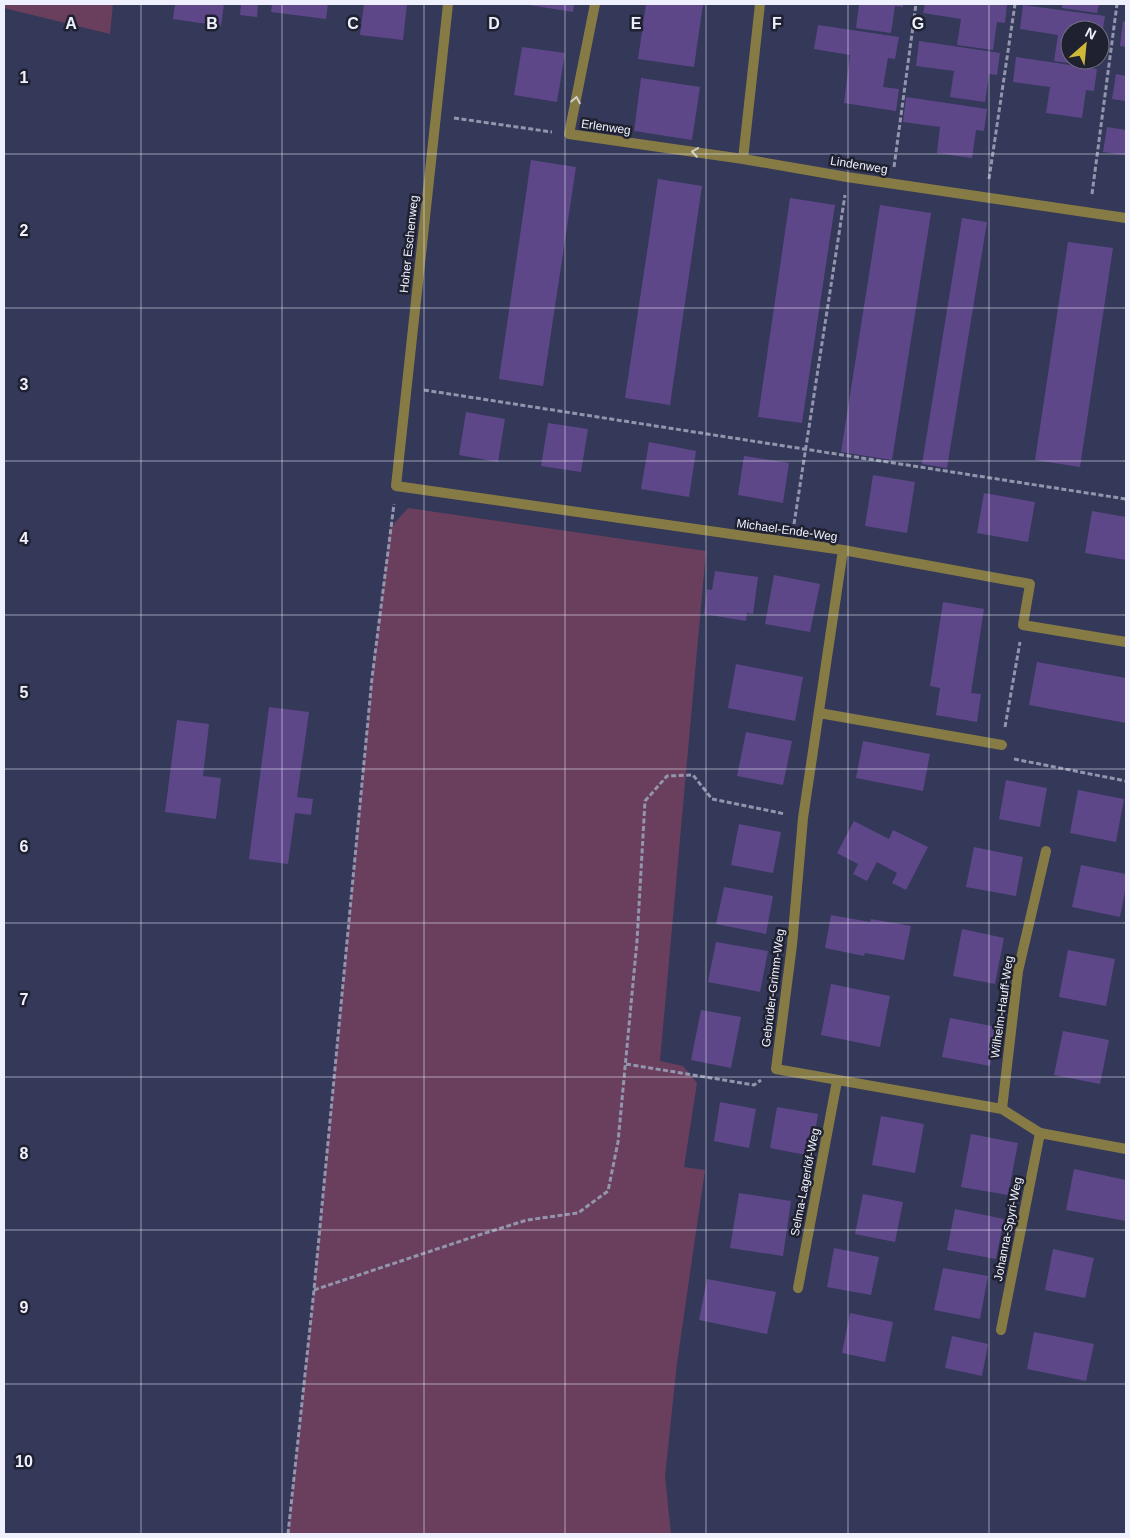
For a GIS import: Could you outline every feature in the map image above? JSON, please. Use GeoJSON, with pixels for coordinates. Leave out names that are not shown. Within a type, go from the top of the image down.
{"type":"FeatureCollection","features":[{"type":"Feature","properties":{"kind":"street","name":"Hoher Eschenweg"},"geometry":{"type":"LineString","coordinates":[[396,486],[448,4]]}},
{"type":"Feature","properties":{"kind":"street","name":"Erlenweg"},"geometry":{"type":"LineString","coordinates":[[595,4],[569,134],[743,159]]}},
{"type":"Feature","properties":{"kind":"street"},"geometry":{"type":"LineString","coordinates":[[743,159],[760,4]]}},
{"type":"Feature","properties":{"kind":"street","name":"Lindenweg"},"geometry":{"type":"LineString","coordinates":[[743,159],[848,177],[1126,218]]}},
{"type":"Feature","properties":{"kind":"street","name":"Michael-Ende-Weg"},"geometry":{"type":"LineString","coordinates":[[396,486],[843,550],[1030,584],[1023,625]]}},
{"type":"Feature","properties":{"kind":"street","name":"Gebrüder-Grimm-Weg"},"geometry":{"type":"LineString","coordinates":[[776,1069],[792,945],[803,818],[843,550]]}},
{"type":"Feature","properties":{"kind":"street"},"geometry":{"type":"LineString","coordinates":[[1023,625],[1126,642]]}},
{"type":"Feature","properties":{"kind":"street"},"geometry":{"type":"LineString","coordinates":[[819,713],[1002,745]]}},
{"type":"Feature","properties":{"kind":"street","name":"Wilhelm-Hauff-Weg"},"geometry":{"type":"LineString","coordinates":[[1002,1109],[1018,972],[1046,851]]}},
{"type":"Feature","properties":{"kind":"street"},"geometry":{"type":"LineString","coordinates":[[776,1069],[1002,1109],[1040,1133],[1126,1149]]}},
{"type":"Feature","properties":{"kind":"street","name":"Selma-Lagerlöf-Weg"},"geometry":{"type":"LineString","coordinates":[[798,1288],[837,1081]]}},
{"type":"Feature","properties":{"kind":"street","name":"Johanna-Spyri-Weg"},"geometry":{"type":"LineString","coordinates":[[1001,1330],[1040,1133]]}},
{"type":"Feature","properties":{"kind":"path"},"geometry":{"type":"LineString","coordinates":[[892,183],[916,4]]}},
{"type":"Feature","properties":{"kind":"path"},"geometry":{"type":"LineString","coordinates":[[986,198],[1015,4]]}},
{"type":"Feature","properties":{"kind":"path"},"geometry":{"type":"LineString","coordinates":[[1089,213],[1117,4]]}},
{"type":"Feature","properties":{"kind":"path"},"geometry":{"type":"LineString","coordinates":[[436,115],[569,134]]}},
{"type":"Feature","properties":{"kind":"path"},"geometry":{"type":"LineString","coordinates":[[791,543],[848,177]]}},
{"type":"Feature","properties":{"kind":"path"},"geometry":{"type":"LineString","coordinates":[[406,388],[1126,499]]}},
{"type":"Feature","properties":{"kind":"path"},"geometry":{"type":"LineString","coordinates":[[288,1534],[314,1290],[371,688],[396,486]]}},
{"type":"Feature","properties":{"kind":"path"},"geometry":{"type":"LineString","coordinates":[[1023,625],[1000,756],[1126,781]]}},
{"type":"Feature","properties":{"kind":"path"},"geometry":{"type":"LineString","coordinates":[[314,1290],[527,1220],[578,1213],[608,1191],[618,1142],[626,1064],[637,941],[645,801],[667,776],[693,775],[712,799],[803,818]]}},
{"type":"Feature","properties":{"kind":"path"},"geometry":{"type":"LineString","coordinates":[[626,1064],[754,1085],[776,1069]]}},
{"type":"Feature","properties":{"kind":"shaded area"},"geometry":{"type":"Polygon","coordinates":[[[4,4],[113,4],[110,34],[4,8],[4,4]]]}},
{"type":"Feature","properties":{"kind":"shaded area"},"geometry":{"type":"Polygon","coordinates":[[[408,508],[706,551],[660,1061],[683,1066],[697,1083],[684,1167],[705,1170],[677,1363],[665,1476],[671,1534],[288,1534],[314,1290],[372,678],[390,528],[408,508]]]}},
{"type":"Feature","properties":{"kind":"building"},"geometry":{"type":"Polygon","coordinates":[[[175,4],[224,4],[221,26],[173,19],[175,4]]]}},
{"type":"Feature","properties":{"kind":"building"},"geometry":{"type":"Polygon","coordinates":[[[241,4],[258,4],[257,17],[240,15],[241,4]]]}},
{"type":"Feature","properties":{"kind":"building"},"geometry":{"type":"Polygon","coordinates":[[[272,4],[328,4],[326,19],[271,12],[272,4]]]}},
{"type":"Feature","properties":{"kind":"building"},"geometry":{"type":"Polygon","coordinates":[[[364,4],[407,4],[403,40],[360,35],[364,4]]]}},
{"type":"Feature","properties":{"kind":"building"},"geometry":{"type":"Polygon","coordinates":[[[529,4],[574,4],[573,12],[529,4]]]}},
{"type":"Feature","properties":{"kind":"building"},"geometry":{"type":"Polygon","coordinates":[[[646,4],[703,4],[694,67],[638,59],[646,4]]]}},
{"type":"Feature","properties":{"kind":"building"},"geometry":{"type":"Polygon","coordinates":[[[859,4],[903,4],[903,7],[895,6],[891,33],[856,28],[859,4]]]}},
{"type":"Feature","properties":{"kind":"building"},"geometry":{"type":"Polygon","coordinates":[[[925,4],[1007,4],[1005,23],[997,22],[993,50],[957,45],[961,19],[923,13],[925,4]]]}},
{"type":"Feature","properties":{"kind":"building"},"geometry":{"type":"Polygon","coordinates":[[[1062,4],[1099,4],[1097,13],[1062,8],[1062,4]]]}},
{"type":"Feature","properties":{"kind":"building"},"geometry":{"type":"Polygon","coordinates":[[[1023,5],[1105,16],[1104,20],[1060,20],[1060,62],[1054,61],[1058,35],[1020,29],[1023,5]]]}},
{"type":"Feature","properties":{"kind":"building"},"geometry":{"type":"Polygon","coordinates":[[[1123,21],[1126,22],[1126,47],[1120,46],[1123,21]]]}},
{"type":"Feature","properties":{"kind":"building"},"geometry":{"type":"Polygon","coordinates":[[[818,25],[899,37],[895,59],[888,58],[883,87],[899,89],[896,111],[844,103],[850,55],[814,49],[818,25]]]}},
{"type":"Feature","properties":{"kind":"building"},"geometry":{"type":"Polygon","coordinates":[[[919,41],[1000,53],[997,75],[989,74],[985,102],[950,97],[954,71],[916,66],[919,41]]]}},
{"type":"Feature","properties":{"kind":"building"},"geometry":{"type":"Polygon","coordinates":[[[522,47],[565,53],[557,102],[514,95],[522,47]]]}},
{"type":"Feature","properties":{"kind":"building"},"geometry":{"type":"Polygon","coordinates":[[[1016,57],[1060,64],[1060,70],[1097,70],[1094,91],[1086,90],[1082,118],[1046,113],[1050,87],[1013,82],[1016,57]]]}},
{"type":"Feature","properties":{"kind":"building"},"geometry":{"type":"Polygon","coordinates":[[[1116,74],[1126,76],[1126,101],[1112,99],[1116,74]]]}},
{"type":"Feature","properties":{"kind":"building"},"geometry":{"type":"Polygon","coordinates":[[[641,78],[700,87],[692,140],[634,131],[641,78]]]}},
{"type":"Feature","properties":{"kind":"building"},"geometry":{"type":"Polygon","coordinates":[[[906,97],[987,109],[984,131],[976,130],[972,158],[937,153],[940,127],[903,122],[906,97]]]}},
{"type":"Feature","properties":{"kind":"building"},"geometry":{"type":"Polygon","coordinates":[[[1107,127],[1126,130],[1126,155],[1103,152],[1107,127]]]}},
{"type":"Feature","properties":{"kind":"building"},"geometry":{"type":"Polygon","coordinates":[[[531,160],[576,167],[543,386],[499,379],[531,160]]]}},
{"type":"Feature","properties":{"kind":"building"},"geometry":{"type":"Polygon","coordinates":[[[658,179],[702,186],[670,405],[625,398],[658,179]]]}},
{"type":"Feature","properties":{"kind":"building"},"geometry":{"type":"Polygon","coordinates":[[[790,198],[835,205],[802,423],[758,417],[790,198]]]}},
{"type":"Feature","properties":{"kind":"building"},"geometry":{"type":"Polygon","coordinates":[[[880,205],[931,213],[892,460],[841,452],[880,205]]]}},
{"type":"Feature","properties":{"kind":"building"},"geometry":{"type":"Polygon","coordinates":[[[962,218],[987,222],[947,468],[922,464],[962,218]]]}},
{"type":"Feature","properties":{"kind":"building"},"geometry":{"type":"Polygon","coordinates":[[[1068,242],[1113,248],[1080,467],[1035,460],[1068,242]]]}},
{"type":"Feature","properties":{"kind":"building"},"geometry":{"type":"Polygon","coordinates":[[[466,412],[505,419],[498,462],[459,455],[466,412]]]}},
{"type":"Feature","properties":{"kind":"building"},"geometry":{"type":"Polygon","coordinates":[[[548,423],[588,429],[581,472],[541,466],[548,423]]]}},
{"type":"Feature","properties":{"kind":"building"},"geometry":{"type":"Polygon","coordinates":[[[649,442],[696,451],[689,497],[641,489],[649,442]]]}},
{"type":"Feature","properties":{"kind":"building"},"geometry":{"type":"Polygon","coordinates":[[[744,456],[789,463],[783,503],[738,495],[744,456]]]}},
{"type":"Feature","properties":{"kind":"building"},"geometry":{"type":"Polygon","coordinates":[[[873,475],[915,482],[907,533],[865,526],[873,475]]]}},
{"type":"Feature","properties":{"kind":"building"},"geometry":{"type":"Polygon","coordinates":[[[984,493],[1035,502],[1028,542],[977,533],[984,493]]]}},
{"type":"Feature","properties":{"kind":"building"},"geometry":{"type":"Polygon","coordinates":[[[1092,511],[1126,517],[1126,560],[1085,553],[1092,511]]]}},
{"type":"Feature","properties":{"kind":"building"},"geometry":{"type":"Polygon","coordinates":[[[715,571],[758,577],[753,614],[747,613],[746,621],[704,614],[707,589],[712,590],[715,571]]]}},
{"type":"Feature","properties":{"kind":"building"},"geometry":{"type":"Polygon","coordinates":[[[774,575],[820,584],[810,632],[765,624],[774,575]]]}},
{"type":"Feature","properties":{"kind":"building"},"geometry":{"type":"Polygon","coordinates":[[[943,602],[984,609],[971,693],[981,694],[977,722],[936,715],[940,688],[930,686],[943,602]]]}},
{"type":"Feature","properties":{"kind":"building"},"geometry":{"type":"Polygon","coordinates":[[[1037,662],[1126,678],[1126,723],[1029,705],[1037,662]]]}},
{"type":"Feature","properties":{"kind":"building"},"geometry":{"type":"Polygon","coordinates":[[[736,664],[803,677],[795,721],[728,708],[736,664]]]}},
{"type":"Feature","properties":{"kind":"building"},"geometry":{"type":"Polygon","coordinates":[[[269,707],[309,712],[297,797],[313,799],[311,815],[295,813],[288,864],[249,859],[269,707]]]}},
{"type":"Feature","properties":{"kind":"building"},"geometry":{"type":"Polygon","coordinates":[[[177,720],[209,724],[203,776],[221,778],[216,819],[165,812],[177,720]]]}},
{"type":"Feature","properties":{"kind":"building"},"geometry":{"type":"Polygon","coordinates":[[[746,732],[792,741],[783,785],[737,776],[746,732]]]}},
{"type":"Feature","properties":{"kind":"building"},"geometry":{"type":"Polygon","coordinates":[[[863,741],[930,754],[923,791],[856,778],[863,741]]]}},
{"type":"Feature","properties":{"kind":"building"},"geometry":{"type":"Polygon","coordinates":[[[1006,780],[1047,788],[1040,827],[999,819],[1006,780]]]}},
{"type":"Feature","properties":{"kind":"building"},"geometry":{"type":"Polygon","coordinates":[[[1078,790],[1124,799],[1116,842],[1070,833],[1078,790]]]}},
{"type":"Feature","properties":{"kind":"building"},"geometry":{"type":"Polygon","coordinates":[[[854,821],[889,839],[893,830],[928,847],[906,890],[892,883],[897,873],[877,862],[867,881],[853,874],[858,864],[837,853],[854,821]]]}},
{"type":"Feature","properties":{"kind":"building"},"geometry":{"type":"Polygon","coordinates":[[[739,824],[781,832],[773,873],[731,865],[739,824]]]}},
{"type":"Feature","properties":{"kind":"building"},"geometry":{"type":"Polygon","coordinates":[[[974,847],[1023,857],[1016,896],[966,887],[974,847]]]}},
{"type":"Feature","properties":{"kind":"building"},"geometry":{"type":"Polygon","coordinates":[[[1081,865],[1126,874],[1126,886],[1120,917],[1072,907],[1081,865]]]}},
{"type":"Feature","properties":{"kind":"building"},"geometry":{"type":"Polygon","coordinates":[[[724,887],[773,896],[766,934],[716,924],[724,887]]]}},
{"type":"Feature","properties":{"kind":"building"},"geometry":{"type":"Polygon","coordinates":[[[831,915],[870,922],[871,919],[911,926],[904,960],[865,953],[864,956],[825,948],[831,915]]]}},
{"type":"Feature","properties":{"kind":"building"},"geometry":{"type":"Polygon","coordinates":[[[962,929],[1004,938],[995,984],[953,976],[962,929]]]}},
{"type":"Feature","properties":{"kind":"building"},"geometry":{"type":"Polygon","coordinates":[[[716,942],[768,951],[760,992],[708,982],[716,942]]]}},
{"type":"Feature","properties":{"kind":"building"},"geometry":{"type":"Polygon","coordinates":[[[1068,950],[1115,959],[1106,1006],[1059,997],[1068,950]]]}},
{"type":"Feature","properties":{"kind":"building"},"geometry":{"type":"Polygon","coordinates":[[[831,984],[890,996],[880,1047],[821,1035],[831,984]]]}},
{"type":"Feature","properties":{"kind":"building"},"geometry":{"type":"Polygon","coordinates":[[[701,1010],[741,1017],[731,1068],[691,1060],[701,1010]]]}},
{"type":"Feature","properties":{"kind":"building"},"geometry":{"type":"Polygon","coordinates":[[[950,1018],[997,1027],[990,1066],[942,1057],[950,1018]]]}},
{"type":"Feature","properties":{"kind":"building"},"geometry":{"type":"Polygon","coordinates":[[[1063,1031],[1109,1040],[1100,1084],[1054,1075],[1063,1031]]]}},
{"type":"Feature","properties":{"kind":"building"},"geometry":{"type":"Polygon","coordinates":[[[720,1102],[756,1109],[749,1148],[714,1141],[720,1102]]]}},
{"type":"Feature","properties":{"kind":"building"},"geometry":{"type":"Polygon","coordinates":[[[777,1107],[818,1114],[811,1156],[770,1148],[777,1107]]]}},
{"type":"Feature","properties":{"kind":"building"},"geometry":{"type":"Polygon","coordinates":[[[881,1116],[924,1124],[915,1173],[872,1165],[881,1116]]]}},
{"type":"Feature","properties":{"kind":"building"},"geometry":{"type":"Polygon","coordinates":[[[971,1134],[1018,1143],[1008,1195],[961,1187],[971,1134]]]}},
{"type":"Feature","properties":{"kind":"building"},"geometry":{"type":"Polygon","coordinates":[[[1074,1169],[1126,1180],[1126,1221],[1066,1210],[1074,1169]]]}},
{"type":"Feature","properties":{"kind":"building"},"geometry":{"type":"Polygon","coordinates":[[[739,1193],[791,1201],[783,1256],[730,1248],[739,1193]]]}},
{"type":"Feature","properties":{"kind":"building"},"geometry":{"type":"Polygon","coordinates":[[[863,1194],[903,1202],[895,1242],[855,1234],[863,1194]]]}},
{"type":"Feature","properties":{"kind":"building"},"geometry":{"type":"Polygon","coordinates":[[[955,1209],[1004,1219],[996,1259],[947,1250],[955,1209]]]}},
{"type":"Feature","properties":{"kind":"building"},"geometry":{"type":"Polygon","coordinates":[[[834,1248],[879,1257],[871,1295],[827,1287],[834,1248]]]}},
{"type":"Feature","properties":{"kind":"building"},"geometry":{"type":"Polygon","coordinates":[[[1053,1249],[1094,1258],[1085,1298],[1045,1290],[1053,1249]]]}},
{"type":"Feature","properties":{"kind":"building"},"geometry":{"type":"Polygon","coordinates":[[[943,1268],[988,1276],[980,1319],[934,1310],[943,1268]]]}},
{"type":"Feature","properties":{"kind":"building"},"geometry":{"type":"Polygon","coordinates":[[[707,1279],[776,1292],[767,1334],[699,1320],[707,1279]]]}},
{"type":"Feature","properties":{"kind":"building"},"geometry":{"type":"Polygon","coordinates":[[[850,1313],[893,1322],[885,1362],[842,1353],[850,1313]]]}},
{"type":"Feature","properties":{"kind":"building"},"geometry":{"type":"Polygon","coordinates":[[[1034,1332],[1094,1344],[1086,1381],[1027,1369],[1034,1332]]]}},
{"type":"Feature","properties":{"kind":"building"},"geometry":{"type":"Polygon","coordinates":[[[952,1336],[988,1344],[982,1376],[945,1368],[952,1336]]]}}]}
